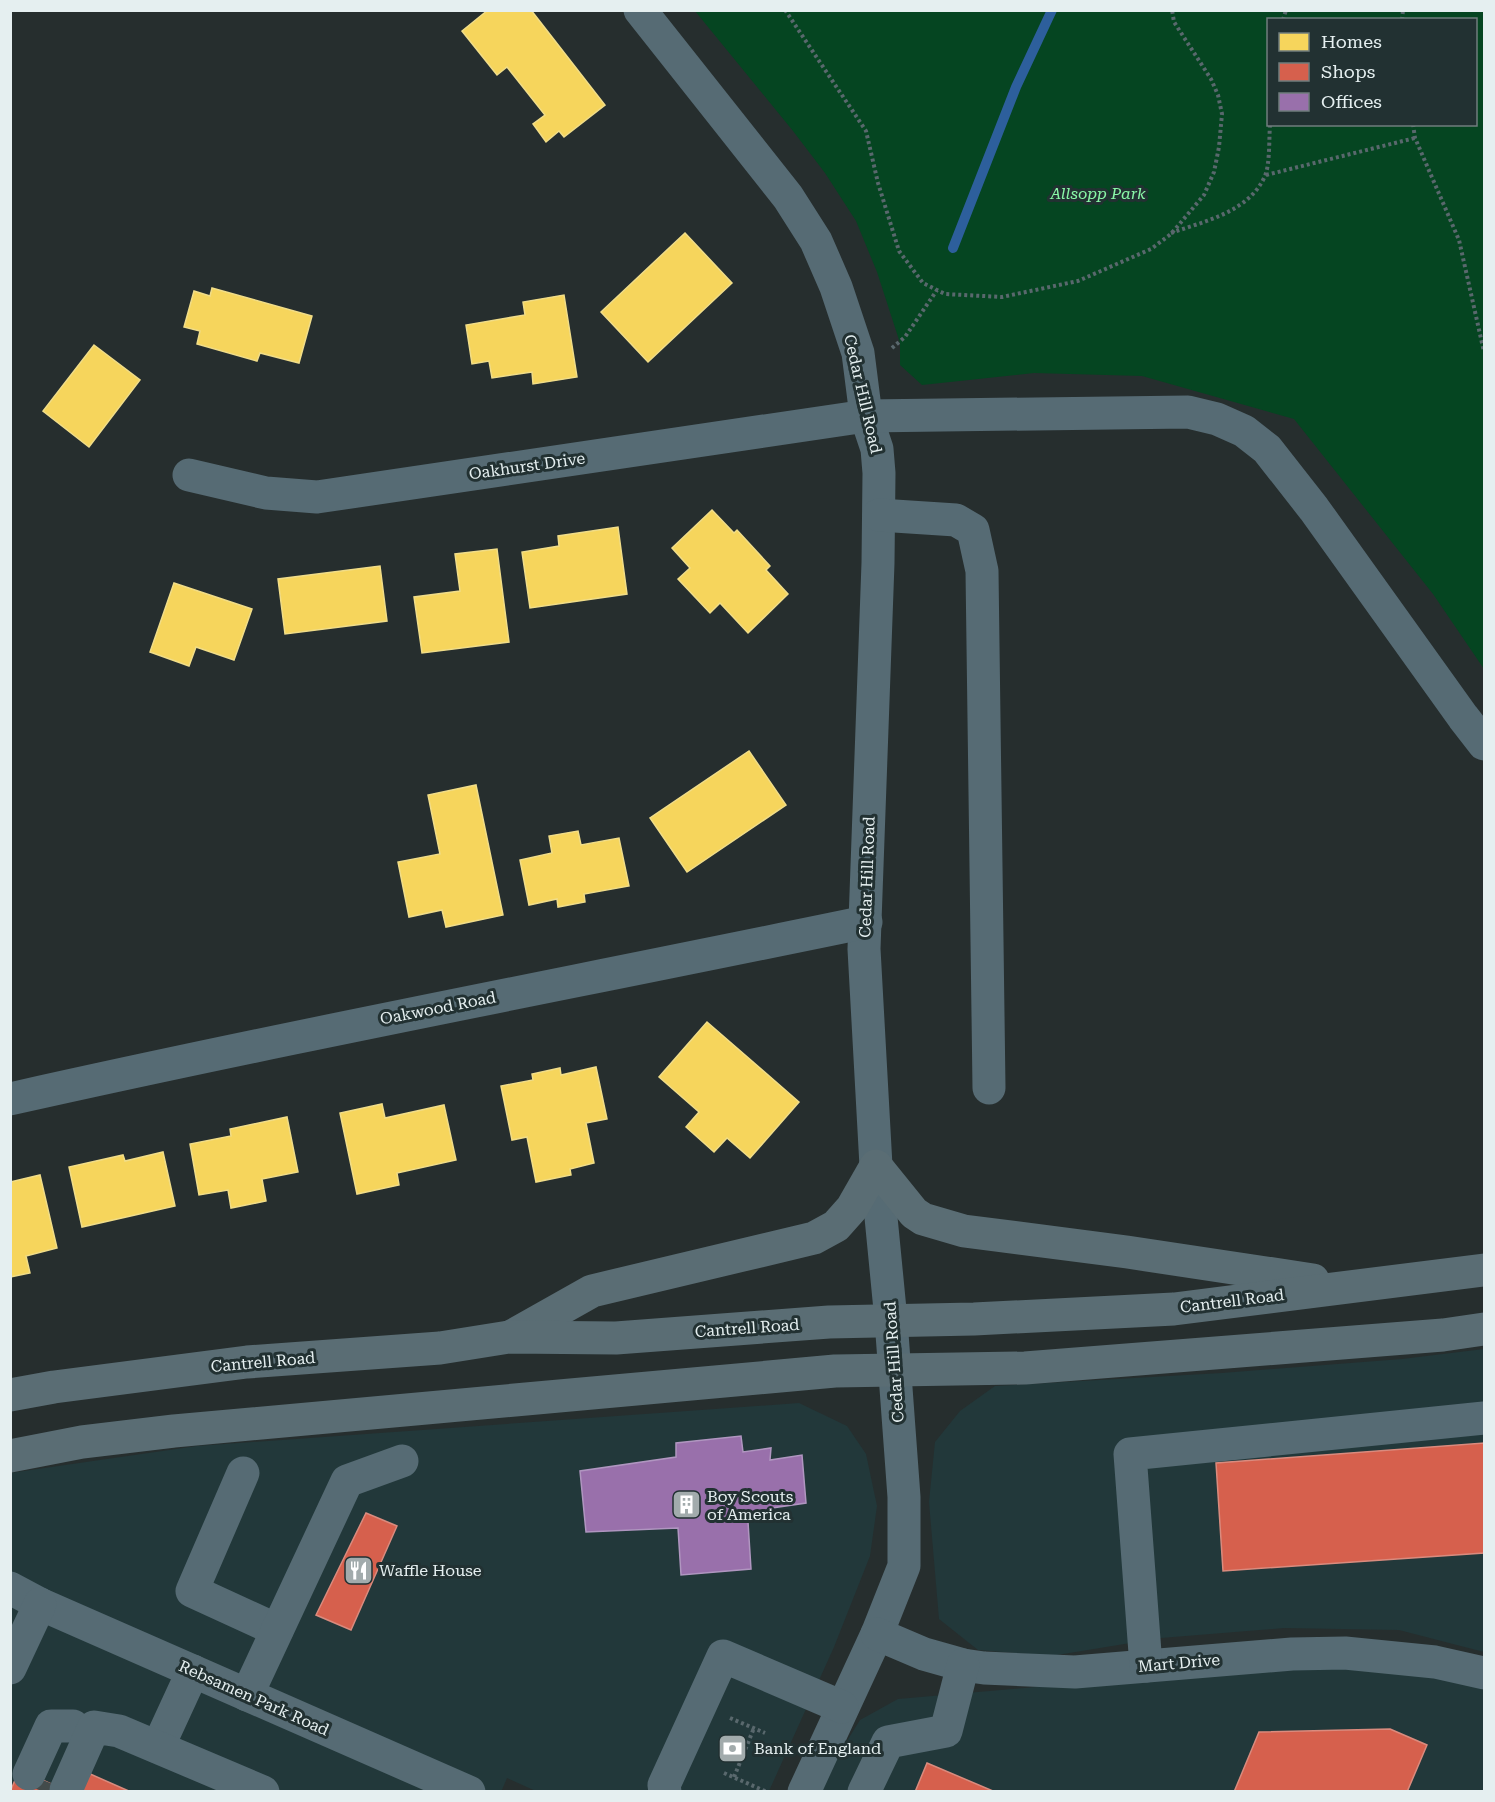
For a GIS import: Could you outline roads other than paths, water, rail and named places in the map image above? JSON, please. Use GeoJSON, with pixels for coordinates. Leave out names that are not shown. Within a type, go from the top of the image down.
{"type":"FeatureCollection","features":[{"type":"Feature","properties":{"kind":"main road"},"geometry":{"type":"LineString","coordinates":[[509,1337],[592,1291],[814,1238],[836,1226],[852,1208],[876,1166],[914,1213],[923,1219],[964,1231],[1127,1252],[1351,1286]]}},
{"type":"Feature","properties":{"kind":"main road","name":"Cantrell Road"},"geometry":{"type":"LineString","coordinates":[[10,1395],[54,1387],[247,1362],[440,1348],[509,1337],[616,1338],[829,1322],[1174,1309],[1485,1270]]}},
{"type":"Feature","properties":{"kind":"main road"},"geometry":{"type":"LineString","coordinates":[[10,1456],[82,1442],[174,1431],[834,1371],[1025,1368],[1443,1335],[1485,1329]]}},
{"type":"Feature","properties":{"kind":"street","name":"Cedar Hill Road"},"geometry":{"type":"LineString","coordinates":[[640,10],[789,197],[816,241],[836,287],[858,353],[866,416],[877,449],[879,515],[864,949],[876,1166],[891,1320],[904,1497],[903,1566],[877,1634],[804,1791]]}},
{"type":"Feature","properties":{"kind":"street","name":"Oakhurst Drive"},"geometry":{"type":"LineString","coordinates":[[189,475],[266,494],[317,497],[866,416],[1188,412],[1217,419],[1244,431],[1267,449],[1314,509],[1463,717],[1485,744]]}},
{"type":"Feature","properties":{"kind":"street"},"geometry":{"type":"LineString","coordinates":[[879,515],[956,520],[973,530],[982,571],[990,1088]]}},
{"type":"Feature","properties":{"kind":"street","name":"Oakwood Road"},"geometry":{"type":"LineString","coordinates":[[10,1099],[452,1004],[608,975],[866,922]]}},
{"type":"Feature","properties":{"kind":"street"},"geometry":{"type":"LineString","coordinates":[[1146,1666],[1130,1455],[1485,1418]]}},
{"type":"Feature","properties":{"kind":"street"},"geometry":{"type":"LineString","coordinates":[[248,1695],[347,1481],[402,1461]]}},
{"type":"Feature","properties":{"kind":"street"},"geometry":{"type":"LineString","coordinates":[[243,1473],[192,1591],[277,1630]]}},
{"type":"Feature","properties":{"kind":"street","name":"Rebsamen Park Road"},"geometry":{"type":"LineString","coordinates":[[10,1588],[25,1600],[469,1791]]}},
{"type":"Feature","properties":{"kind":"street"},"geometry":{"type":"LineString","coordinates":[[10,1668],[25,1600]]}},
{"type":"Feature","properties":{"kind":"street","name":"Mart Drive"},"geometry":{"type":"LineString","coordinates":[[877,1634],[924,1654],[963,1665],[1075,1672],[1292,1654],[1345,1653],[1435,1662],[1485,1673]]}},
{"type":"Feature","properties":{"kind":"street"},"geometry":{"type":"LineString","coordinates":[[665,1791],[664,1785],[723,1656],[842,1707]]}},
{"type":"Feature","properties":{"kind":"street"},"geometry":{"type":"LineString","coordinates":[[864,1791],[888,1742],[946,1731],[963,1665]]}},
{"type":"Feature","properties":{"kind":"street"},"geometry":{"type":"LineString","coordinates":[[158,1747],[193,1671]]}},
{"type":"Feature","properties":{"kind":"street"},"geometry":{"type":"LineString","coordinates":[[48,1782],[96,1728],[158,1747],[263,1791]]}},
{"type":"Feature","properties":{"kind":"waterway"},"geometry":{"type":"LineString","coordinates":[[953,248],[1016,87],[1052,10]]}},
{"type":"Feature","properties":{"kind":"tunnel"},"geometry":{"type":"LineString","coordinates":[[44,1792],[48,1782]]}},
{"type":"Feature","properties":{"kind":"place","name":"Boy Scouts of America"},"geometry":{"type":"Point","coordinates":[686,1505]}},
{"type":"Feature","properties":{"kind":"place","name":"Waffle House"},"geometry":{"type":"Point","coordinates":[358,1570]}},
{"type":"Feature","properties":{"kind":"place","name":"Bank of England"},"geometry":{"type":"Point","coordinates":[733,1748]}},
{"type":"Feature","properties":{"kind":"park label","name":"Allsopp Park"},"geometry":{"type":"Point","coordinates":[1098,193]}}]}
